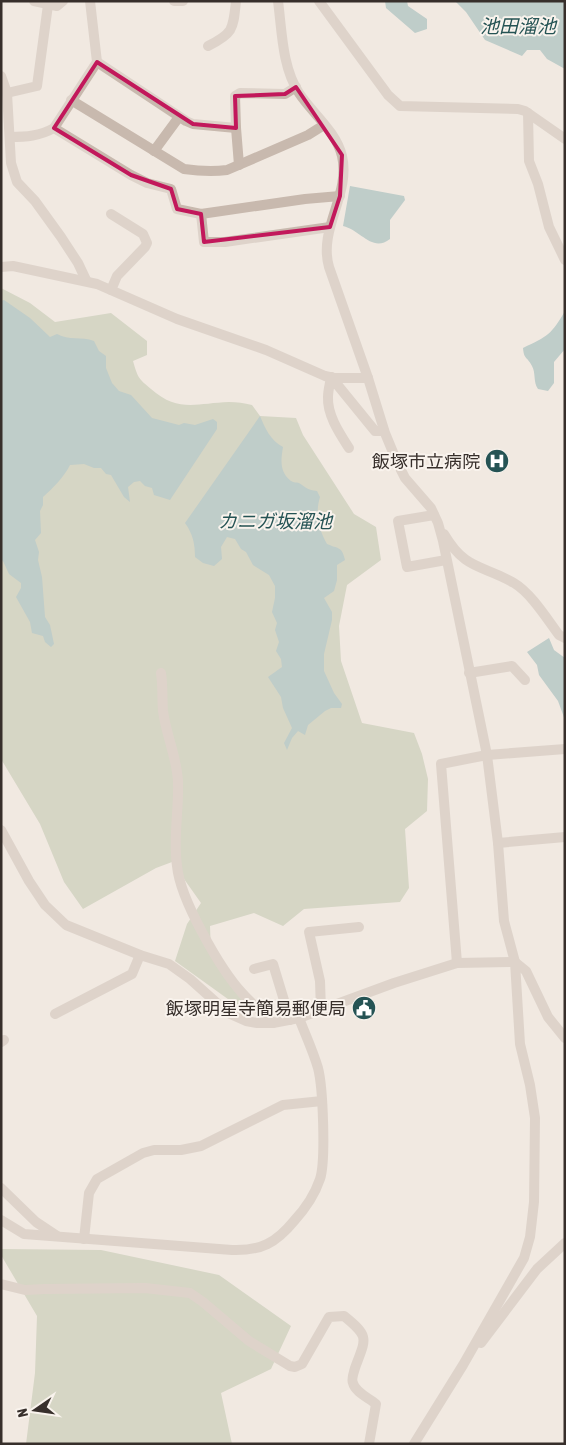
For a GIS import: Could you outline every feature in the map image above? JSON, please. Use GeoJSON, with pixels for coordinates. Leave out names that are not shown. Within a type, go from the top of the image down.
{"type":"FeatureCollection","features":[{"type":"Feature","properties":{"kind":"street"},"geometry":{"type":"LineString","coordinates":[[34,1],[57,6],[63,1]]}},
{"type":"Feature","properties":{"kind":"street"},"geometry":{"type":"LineString","coordinates":[[10,137],[32,136],[46,133],[54,128],[97,62],[90,1]]}},
{"type":"Feature","properties":{"kind":"street"},"geometry":{"type":"LineString","coordinates":[[174,1],[183,1]]}},
{"type":"Feature","properties":{"kind":"street"},"geometry":{"type":"LineString","coordinates":[[208,46],[222,39],[231,30],[234,23],[236,1]]}},
{"type":"Feature","properties":{"kind":"street"},"geometry":{"type":"LineString","coordinates":[[278,1],[286,58],[296,86],[324,124],[342,154],[344,175],[340,196],[330,227],[327,258],[384,430],[397,462],[405,478],[431,508],[453,549],[466,561],[515,584],[534,603],[559,635],[565,638]]}},
{"type":"Feature","properties":{"kind":"street"},"geometry":{"type":"LineString","coordinates":[[319,1],[388,96],[400,106],[518,109],[565,139]]}},
{"type":"Feature","properties":{"kind":"street"},"geometry":{"type":"LineString","coordinates":[[7,93],[37,86],[48,5]]}},
{"type":"Feature","properties":{"kind":"street"},"geometry":{"type":"LineString","coordinates":[[97,62],[179,117],[193,124],[236,128]]}},
{"type":"Feature","properties":{"kind":"street"},"geometry":{"type":"LineString","coordinates":[[1,76],[7,93],[4,107],[10,137],[11,163],[17,182],[61,237],[78,263],[86,280]]}},
{"type":"Feature","properties":{"kind":"street"},"geometry":{"type":"LineString","coordinates":[[239,164],[234,96],[240,93],[285,94],[296,86]]}},
{"type":"Feature","properties":{"kind":"street"},"geometry":{"type":"LineString","coordinates":[[71,100],[184,169],[215,172],[227,170],[308,135],[324,124]]}},
{"type":"Feature","properties":{"kind":"street"},"geometry":{"type":"LineString","coordinates":[[528,114],[529,161],[538,184],[549,227],[565,260]]}},
{"type":"Feature","properties":{"kind":"street"},"geometry":{"type":"LineString","coordinates":[[154,151],[179,117]]}},
{"type":"Feature","properties":{"kind":"street"},"geometry":{"type":"LineString","coordinates":[[54,128],[131,175],[147,183],[171,189],[177,209],[201,214],[305,199],[340,196]]}},
{"type":"Feature","properties":{"kind":"street"},"geometry":{"type":"LineString","coordinates":[[111,214],[143,234],[147,243],[117,276],[111,290]]}},
{"type":"Feature","properties":{"kind":"street"},"geometry":{"type":"LineString","coordinates":[[201,214],[204,242],[225,242],[330,227]]}},
{"type":"Feature","properties":{"kind":"street"},"geometry":{"type":"LineString","coordinates":[[1,257],[13,266]]}},
{"type":"Feature","properties":{"kind":"street"},"geometry":{"type":"LineString","coordinates":[[1,267],[13,266],[86,280],[177,320],[266,350],[331,377],[368,378]]}},
{"type":"Feature","properties":{"kind":"street"},"geometry":{"type":"LineString","coordinates":[[331,377],[375,432],[384,430]]}},
{"type":"Feature","properties":{"kind":"street"},"geometry":{"type":"LineString","coordinates":[[331,377],[327,396],[328,403],[337,427],[350,448]]}},
{"type":"Feature","properties":{"kind":"street"},"geometry":{"type":"LineString","coordinates":[[414,1444],[463,1365],[524,1258],[530,1237],[534,1202],[535,1118],[530,1085],[520,1044],[515,962],[504,921],[498,843],[487,755],[436,519]]}},
{"type":"Feature","properties":{"kind":"street"},"geometry":{"type":"LineString","coordinates":[[436,519],[398,521],[407,567],[446,560]]}},
{"type":"Feature","properties":{"kind":"street"},"geometry":{"type":"LineString","coordinates":[[469,673],[512,666],[525,680]]}},
{"type":"Feature","properties":{"kind":"street"},"geometry":{"type":"LineString","coordinates":[[161,673],[164,712],[178,782],[176,844],[177,867],[181,884],[213,952],[242,993],[273,1023]]}},
{"type":"Feature","properties":{"kind":"street"},"geometry":{"type":"LineString","coordinates":[[457,963],[441,764],[487,755],[565,749]]}},
{"type":"Feature","properties":{"kind":"street"},"geometry":{"type":"LineString","coordinates":[[1,830],[5,848],[45,905],[66,925],[169,964],[190,979],[228,1013],[246,1022],[273,1023],[294,1019],[394,983],[457,963],[515,962],[526,971],[548,1017],[565,1038]]}},
{"type":"Feature","properties":{"kind":"street"},"geometry":{"type":"LineString","coordinates":[[498,843],[565,837]]}},
{"type":"Feature","properties":{"kind":"street"},"geometry":{"type":"LineString","coordinates":[[321,1010],[320,981],[309,932],[359,926]]}},
{"type":"Feature","properties":{"kind":"street"},"geometry":{"type":"LineString","coordinates":[[56,1014],[132,974],[140,954]]}},
{"type":"Feature","properties":{"kind":"street"},"geometry":{"type":"LineString","coordinates":[[1,1220],[24,1234],[237,1251],[259,1249],[270,1244],[281,1235],[304,1210],[320,1178],[323,1163],[322,1101],[318,1070],[294,1019],[273,964],[254,969]]}},
{"type":"Feature","properties":{"kind":"street"},"geometry":{"type":"LineString","coordinates":[[84,1239],[89,1194],[96,1179],[143,1153],[154,1150],[182,1150],[201,1146],[283,1105],[322,1101]]}},
{"type":"Feature","properties":{"kind":"street"},"geometry":{"type":"LineString","coordinates":[[1,1188],[36,1222],[58,1237]]}},
{"type":"Feature","properties":{"kind":"street"},"geometry":{"type":"LineString","coordinates":[[463,1365],[537,1269],[565,1243]]}},
{"type":"Feature","properties":{"kind":"street"},"geometry":{"type":"LineString","coordinates":[[1,1284],[24,1290],[45,1288],[145,1288],[190,1293],[249,1341],[290,1366],[295,1367],[302,1364],[329,1317],[344,1316],[360,1329],[364,1338],[363,1347],[354,1372],[353,1384],[356,1390],[376,1404],[369,1444]]}},
{"type":"Feature","properties":{"kind":"highlighted area"},"geometry":{"type":"Polygon","coordinates":[[[97,62],[193,124],[236,128],[235,96],[285,94],[296,87],[342,155],[340,196],[330,227],[204,242],[201,214],[177,209],[171,189],[131,175],[54,128],[97,62]]]}},
{"type":"Feature","properties":{"kind":"green space"},"geometry":{"type":"Polygon","coordinates":[[[1,288],[30,303],[55,322],[111,313],[147,341],[147,355],[133,361],[136,371],[147,385],[170,401],[188,405],[240,403],[252,405],[260,416],[296,418],[303,435],[354,514],[376,527],[381,560],[347,585],[339,626],[341,661],[362,723],[414,733],[422,754],[428,779],[427,811],[405,829],[409,888],[400,902],[304,909],[283,926],[254,913],[210,926],[211,954],[254,1008],[239,1007],[175,961],[187,924],[201,903],[172,862],[156,868],[83,909],[64,882],[40,824],[1,759],[1,288]]]}},
{"type":"Feature","properties":{"kind":"green space"},"geometry":{"type":"Polygon","coordinates":[[[1,1249],[101,1250],[219,1275],[291,1326],[271,1369],[221,1393],[232,1444],[26,1444],[35,1373],[37,1316],[1,1255],[1,1249]]]}},
{"type":"Feature","properties":{"kind":"water"},"geometry":{"type":"Polygon","coordinates":[[[385,1],[407,1],[408,6],[427,19],[427,29],[415,33],[386,8],[385,1]]]}},
{"type":"Feature","properties":{"kind":"water","name":"池田溜池"},"geometry":{"type":"Polygon","coordinates":[[[455,1],[565,1],[565,69],[547,59],[540,50],[527,50],[522,56],[485,40],[466,12],[455,1]]]}},
{"type":"Feature","properties":{"kind":"water"},"geometry":{"type":"Polygon","coordinates":[[[350,186],[404,196],[405,200],[390,220],[390,239],[384,243],[372,242],[343,226],[350,186]]]}},
{"type":"Feature","properties":{"kind":"water","name":"カニガ坂溜池"},"geometry":{"type":"Polygon","coordinates":[[[4,300],[30,318],[50,337],[57,334],[94,341],[99,351],[106,356],[106,368],[112,383],[119,391],[131,395],[152,418],[179,425],[184,423],[195,425],[213,419],[217,422],[217,429],[170,500],[154,495],[152,488],[145,486],[140,481],[134,482],[128,487],[130,502],[124,497],[111,475],[106,474],[101,468],[94,468],[84,464],[70,465],[65,474],[43,497],[43,505],[40,511],[41,533],[35,540],[39,552],[38,560],[42,577],[45,617],[50,625],[54,644],[51,647],[45,642],[43,636],[32,633],[30,622],[16,597],[21,588],[21,583],[9,574],[1,560],[1,301],[4,300]]]}},
{"type":"Feature","properties":{"kind":"water"},"geometry":{"type":"Polygon","coordinates":[[[565,311],[565,349],[554,362],[554,383],[548,391],[538,389],[533,369],[523,352],[523,348],[548,334],[565,311]]]}},
{"type":"Feature","properties":{"kind":"water","name":"カニガ坂溜池"},"geometry":{"type":"Polygon","coordinates":[[[260,416],[271,437],[283,447],[282,465],[284,474],[292,482],[317,491],[320,497],[318,521],[321,532],[327,544],[341,550],[345,560],[337,565],[337,580],[334,591],[324,598],[332,612],[332,620],[324,654],[324,671],[334,693],[342,704],[341,708],[331,708],[325,711],[308,725],[305,735],[298,731],[292,738],[287,750],[284,743],[292,728],[283,708],[281,697],[268,677],[282,667],[281,659],[276,651],[279,642],[275,630],[277,623],[272,612],[275,586],[269,575],[253,565],[246,552],[241,549],[235,539],[227,537],[221,547],[222,559],[214,566],[203,563],[195,557],[193,539],[185,523],[260,416]]]}},
{"type":"Feature","properties":{"kind":"water"},"geometry":{"type":"Polygon","coordinates":[[[549,638],[554,650],[565,658],[565,720],[558,701],[539,675],[537,665],[527,652],[549,638]]]}},
{"type":"Feature","properties":{"kind":"place","name":"飯塚市立病院"},"geometry":{"type":"Point","coordinates":[497,461]}},
{"type":"Feature","properties":{"kind":"place","name":"飯塚明星寺簡易郵便局"},"geometry":{"type":"Point","coordinates":[364,1008]}}]}
